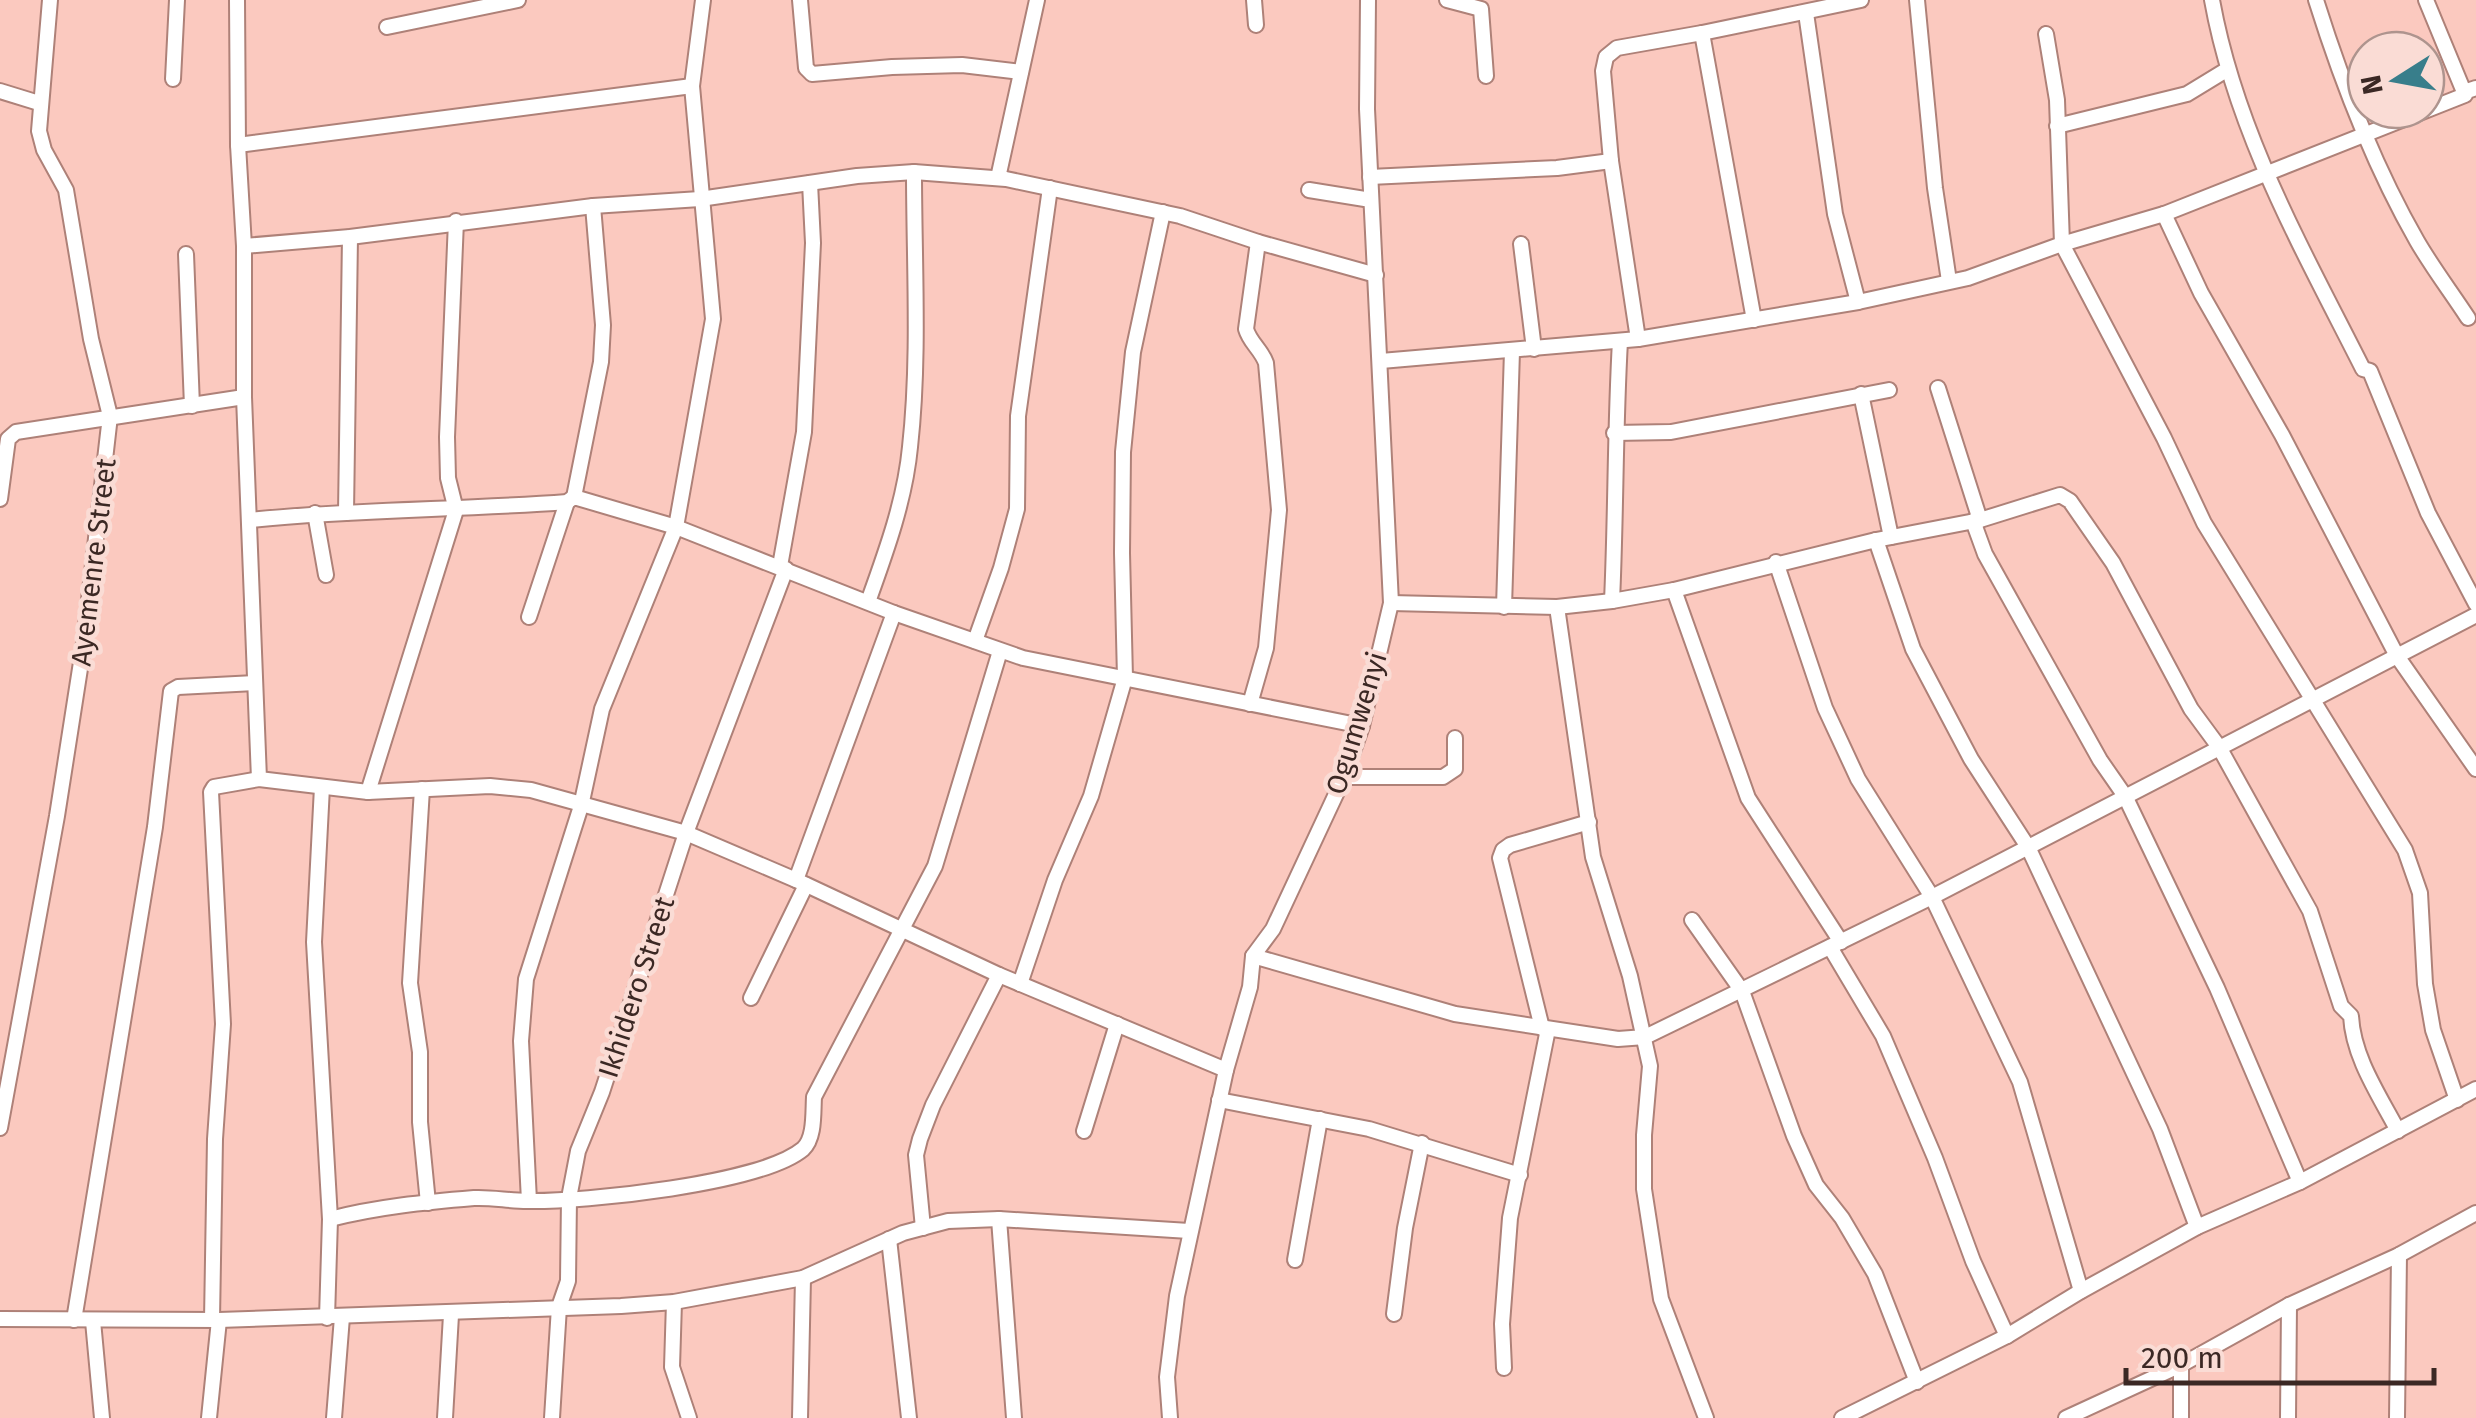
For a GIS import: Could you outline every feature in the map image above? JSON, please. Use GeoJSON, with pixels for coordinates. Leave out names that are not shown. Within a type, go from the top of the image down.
{"type":"FeatureCollection","features":[{"type":"Feature","properties":{"kind":"street","name":"Ayemenre Street"},"geometry":{"type":"LineString","coordinates":[[0,1128],[84,643],[110,416],[91,339],[66,190],[38,132],[50,0]]}},
{"type":"Feature","properties":{"kind":"street"},"geometry":{"type":"LineString","coordinates":[[174,79],[177,0]]}},
{"type":"Feature","properties":{"kind":"street"},"geometry":{"type":"LineString","coordinates":[[236,0],[244,246],[244,397],[260,779]]}},
{"type":"Feature","properties":{"kind":"street"},"geometry":{"type":"LineString","coordinates":[[386,27],[518,0]]}},
{"type":"Feature","properties":{"kind":"street"},"geometry":{"type":"LineString","coordinates":[[530,1201],[521,1042],[526,979],[581,806],[602,709],[676,527],[713,319],[692,86],[703,0]]}},
{"type":"Feature","properties":{"kind":"street"},"geometry":{"type":"LineString","coordinates":[[800,0],[806,68],[812,74],[962,65],[1021,72]]}},
{"type":"Feature","properties":{"kind":"street"},"geometry":{"type":"LineString","coordinates":[[998,178],[1037,0]]}},
{"type":"Feature","properties":{"kind":"street"},"geometry":{"type":"LineString","coordinates":[[1254,0],[1256,25]]}},
{"type":"Feature","properties":{"kind":"street","name":"Ogumwenyi"},"geometry":{"type":"LineString","coordinates":[[1170,1418],[1167,1377],[1189,1231],[1226,1070],[1250,987],[1254,956],[1273,929],[1344,776],[1362,726],[1391,603],[1370,177],[1368,0]]}},
{"type":"Feature","properties":{"kind":"street"},"geometry":{"type":"LineString","coordinates":[[1447,0],[1482,4],[1486,76]]}},
{"type":"Feature","properties":{"kind":"street"},"geometry":{"type":"LineString","coordinates":[[1638,339],[1611,161],[1603,71],[1606,58],[1617,48],[1860,0]]}},
{"type":"Feature","properties":{"kind":"street"},"geometry":{"type":"LineString","coordinates":[[1917,0],[1935,188],[1950,281]]}},
{"type":"Feature","properties":{"kind":"street"},"geometry":{"type":"LineString","coordinates":[[2212,0],[2228,69],[2264,174],[2363,369],[2370,371],[2428,513],[2476,604]]}},
{"type":"Feature","properties":{"kind":"street"},"geometry":{"type":"LineString","coordinates":[[2316,0],[2366,137],[2418,244],[2468,318]]}},
{"type":"Feature","properties":{"kind":"street"},"geometry":{"type":"LineString","coordinates":[[1381,361],[1638,339],[1858,302],[1950,281],[2164,214],[2466,96],[2470,90],[2426,0]]}},
{"type":"Feature","properties":{"kind":"street"},"geometry":{"type":"LineString","coordinates":[[1806,13],[1835,214],[1858,302]]}},
{"type":"Feature","properties":{"kind":"street"},"geometry":{"type":"LineString","coordinates":[[1702,33],[1754,320]]}},
{"type":"Feature","properties":{"kind":"street"},"geometry":{"type":"LineString","coordinates":[[2046,34],[2058,100],[2062,244],[2204,523],[2405,850],[2420,893],[2430,1015],[2456,1100]]}},
{"type":"Feature","properties":{"kind":"street"},"geometry":{"type":"LineString","coordinates":[[2056,126],[2187,94],[2228,69]]}},
{"type":"Feature","properties":{"kind":"street"},"geometry":{"type":"LineString","coordinates":[[238,145],[692,86]]}},
{"type":"Feature","properties":{"kind":"street"},"geometry":{"type":"LineString","coordinates":[[0,91],[39,103]]}},
{"type":"Feature","properties":{"kind":"street"},"geometry":{"type":"LineString","coordinates":[[1370,177],[1557,168],[1611,161]]}},
{"type":"Feature","properties":{"kind":"street"},"geometry":{"type":"LineString","coordinates":[[244,246],[350,237],[593,206],[700,199],[914,172],[998,178],[1162,212],[1376,276]]}},
{"type":"Feature","properties":{"kind":"street"},"geometry":{"type":"LineString","coordinates":[[868,602],[892,537],[910,449],[915,333],[914,172]]}},
{"type":"Feature","properties":{"kind":"street","name":"Ikhidero Street"},"geometry":{"type":"LineString","coordinates":[[552,1418],[558,1306],[568,1281],[569,1198],[578,1150],[602,1092],[686,833],[783,567],[804,432],[812,243],[810,183]]}},
{"type":"Feature","properties":{"kind":"street"},"geometry":{"type":"LineString","coordinates":[[974,641],[1001,568],[1016,509],[1018,416],[1050,188]]}},
{"type":"Feature","properties":{"kind":"street"},"geometry":{"type":"LineString","coordinates":[[1309,190],[1372,200]]}},
{"type":"Feature","properties":{"kind":"street"},"geometry":{"type":"LineString","coordinates":[[529,617],[570,500],[601,362],[603,325],[593,206]]}},
{"type":"Feature","properties":{"kind":"street"},"geometry":{"type":"LineString","coordinates":[[1020,984],[1055,880],[1091,796],[1125,678],[1123,452],[1134,352],[1162,212]]}},
{"type":"Feature","properties":{"kind":"street"},"geometry":{"type":"LineString","coordinates":[[2164,214],[2201,292],[2282,436],[2397,656],[2476,769]]}},
{"type":"Feature","properties":{"kind":"street"},"geometry":{"type":"LineString","coordinates":[[368,792],[456,510],[448,478],[447,437],[456,221]]}},
{"type":"Feature","properties":{"kind":"street"},"geometry":{"type":"LineString","coordinates":[[346,513],[350,237]]}},
{"type":"Feature","properties":{"kind":"street"},"geometry":{"type":"LineString","coordinates":[[1250,704],[1266,648],[1279,510],[1266,362],[1261,350],[1250,342],[1246,329],[1258,242]]}},
{"type":"Feature","properties":{"kind":"street"},"geometry":{"type":"LineString","coordinates":[[1520,244],[1534,348]]}},
{"type":"Feature","properties":{"kind":"street"},"geometry":{"type":"LineString","coordinates":[[186,254],[192,406]]}},
{"type":"Feature","properties":{"kind":"street"},"geometry":{"type":"LineString","coordinates":[[1612,601],[1614,434],[1620,341]]}},
{"type":"Feature","properties":{"kind":"street"},"geometry":{"type":"LineString","coordinates":[[1504,606],[1512,351]]}},
{"type":"Feature","properties":{"kind":"street"},"geometry":{"type":"LineString","coordinates":[[1938,388],[1995,571],[2100,760],[2125,796],[2217,988],[2300,1182]]}},
{"type":"Feature","properties":{"kind":"street"},"geometry":{"type":"LineString","coordinates":[[1614,434],[1671,432],[1888,390]]}},
{"type":"Feature","properties":{"kind":"street"},"geometry":{"type":"LineString","coordinates":[[1860,394],[1883,538],[1913,649],[1971,760],[2028,847],[2160,1128],[2197,1227]]}},
{"type":"Feature","properties":{"kind":"street"},"geometry":{"type":"LineString","coordinates":[[0,499],[6,446],[12,434],[244,397]]}},
{"type":"Feature","properties":{"kind":"street"},"geometry":{"type":"LineString","coordinates":[[1391,603],[1557,607],[1612,601],[1674,590],[1883,538],[1977,521],[2060,495],[2070,501],[2113,563],[2191,709],[2219,747],[2310,910],[2341,1006],[2351,1016],[2352,1035],[2359,1053],[2398,1131]]}},
{"type":"Feature","properties":{"kind":"street"},"geometry":{"type":"LineString","coordinates":[[250,520],[570,500],[676,527],[1000,651],[1362,726]]}},
{"type":"Feature","properties":{"kind":"street"},"geometry":{"type":"LineString","coordinates":[[314,513],[326,575]]}},
{"type":"Feature","properties":{"kind":"street"},"geometry":{"type":"LineString","coordinates":[[1776,562],[1825,708],[1858,780],[1932,898],[2020,1082],[2081,1290]]}},
{"type":"Feature","properties":{"kind":"street"},"geometry":{"type":"LineString","coordinates":[[1674,590],[1748,798],[1836,944],[1883,1036],[2006,1333]]}},
{"type":"Feature","properties":{"kind":"street"},"geometry":{"type":"LineString","coordinates":[[1557,607],[1600,885],[1630,976],[1650,1066],[1644,1136],[1645,1208],[1661,1299],[1706,1418]]}},
{"type":"Feature","properties":{"kind":"street"},"geometry":{"type":"LineString","coordinates":[[751,998],[801,882],[894,613]]}},
{"type":"Feature","properties":{"kind":"street"},"geometry":{"type":"LineString","coordinates":[[1254,956],[1455,1014],[1618,1040],[1645,1036],[1932,898],[2476,615]]}},
{"type":"Feature","properties":{"kind":"street"},"geometry":{"type":"LineString","coordinates":[[330,1219],[478,1198],[530,1201],[652,1191],[767,1169],[802,1150],[812,1128],[814,1098],[935,866],[1000,651]]}},
{"type":"Feature","properties":{"kind":"street"},"geometry":{"type":"LineString","coordinates":[[74,1320],[156,826],[171,692],[178,686],[255,684]]}},
{"type":"Feature","properties":{"kind":"street"},"geometry":{"type":"LineString","coordinates":[[1344,776],[1442,777],[1455,769],[1455,738]]}},
{"type":"Feature","properties":{"kind":"street"},"geometry":{"type":"LineString","coordinates":[[209,1418],[215,1320],[215,1139],[222,1024],[210,792],[214,786],[260,779],[368,792],[490,786],[531,790],[686,833],[1020,984],[1226,1070]]}},
{"type":"Feature","properties":{"kind":"street"},"geometry":{"type":"LineString","coordinates":[[322,787],[314,942],[335,1318],[334,1418]]}},
{"type":"Feature","properties":{"kind":"street"},"geometry":{"type":"LineString","coordinates":[[422,789],[410,983],[420,1052],[420,1122],[428,1203]]}},
{"type":"Feature","properties":{"kind":"street"},"geometry":{"type":"LineString","coordinates":[[1504,1368],[1502,1324],[1510,1218],[1545,1028],[1500,858],[1502,850],[1510,845],[1589,822]]}},
{"type":"Feature","properties":{"kind":"street"},"geometry":{"type":"LineString","coordinates":[[1692,920],[1742,990],[1794,1136],[1816,1185],[1842,1218],[1875,1274],[1916,1377]]}},
{"type":"Feature","properties":{"kind":"street"},"geometry":{"type":"LineString","coordinates":[[923,1228],[916,1155],[920,1139],[1000,975]]}},
{"type":"Feature","properties":{"kind":"street"},"geometry":{"type":"LineString","coordinates":[[1084,1130],[1117,1024]]}},
{"type":"Feature","properties":{"kind":"street"},"geometry":{"type":"LineString","coordinates":[[1842,1418],[2197,1227],[2300,1182],[2476,1090]]}},
{"type":"Feature","properties":{"kind":"street"},"geometry":{"type":"LineString","coordinates":[[1220,1100],[1422,1144],[1520,1175]]}},
{"type":"Feature","properties":{"kind":"street"},"geometry":{"type":"LineString","coordinates":[[1294,1260],[1320,1119]]}},
{"type":"Feature","properties":{"kind":"street"},"geometry":{"type":"LineString","coordinates":[[1394,1314],[1405,1228],[1422,1144]]}},
{"type":"Feature","properties":{"kind":"street"},"geometry":{"type":"LineString","coordinates":[[2067,1418],[2181,1365],[2289,1305],[2399,1255],[2476,1213]]}},
{"type":"Feature","properties":{"kind":"street"},"geometry":{"type":"LineString","coordinates":[[0,1320],[93,1322],[451,1315],[674,1302],[804,1278],[890,1239],[948,1221],[999,1219],[1189,1231]]}},
{"type":"Feature","properties":{"kind":"street"},"geometry":{"type":"LineString","coordinates":[[999,1219],[1014,1418]]}},
{"type":"Feature","properties":{"kind":"street"},"geometry":{"type":"LineString","coordinates":[[890,1239],[908,1418]]}},
{"type":"Feature","properties":{"kind":"street"},"geometry":{"type":"LineString","coordinates":[[2397,1418],[2399,1255]]}},
{"type":"Feature","properties":{"kind":"street"},"geometry":{"type":"LineString","coordinates":[[800,1418],[804,1278]]}},
{"type":"Feature","properties":{"kind":"street"},"geometry":{"type":"LineString","coordinates":[[674,1302],[672,1367],[690,1418]]}},
{"type":"Feature","properties":{"kind":"street"},"geometry":{"type":"LineString","coordinates":[[2288,1418],[2289,1305]]}},
{"type":"Feature","properties":{"kind":"street"},"geometry":{"type":"LineString","coordinates":[[445,1418],[451,1315]]}},
{"type":"Feature","properties":{"kind":"street"},"geometry":{"type":"LineString","coordinates":[[93,1322],[102,1418]]}},
{"type":"Feature","properties":{"kind":"street"},"geometry":{"type":"LineString","coordinates":[[2181,1365],[2181,1418]]}}]}
